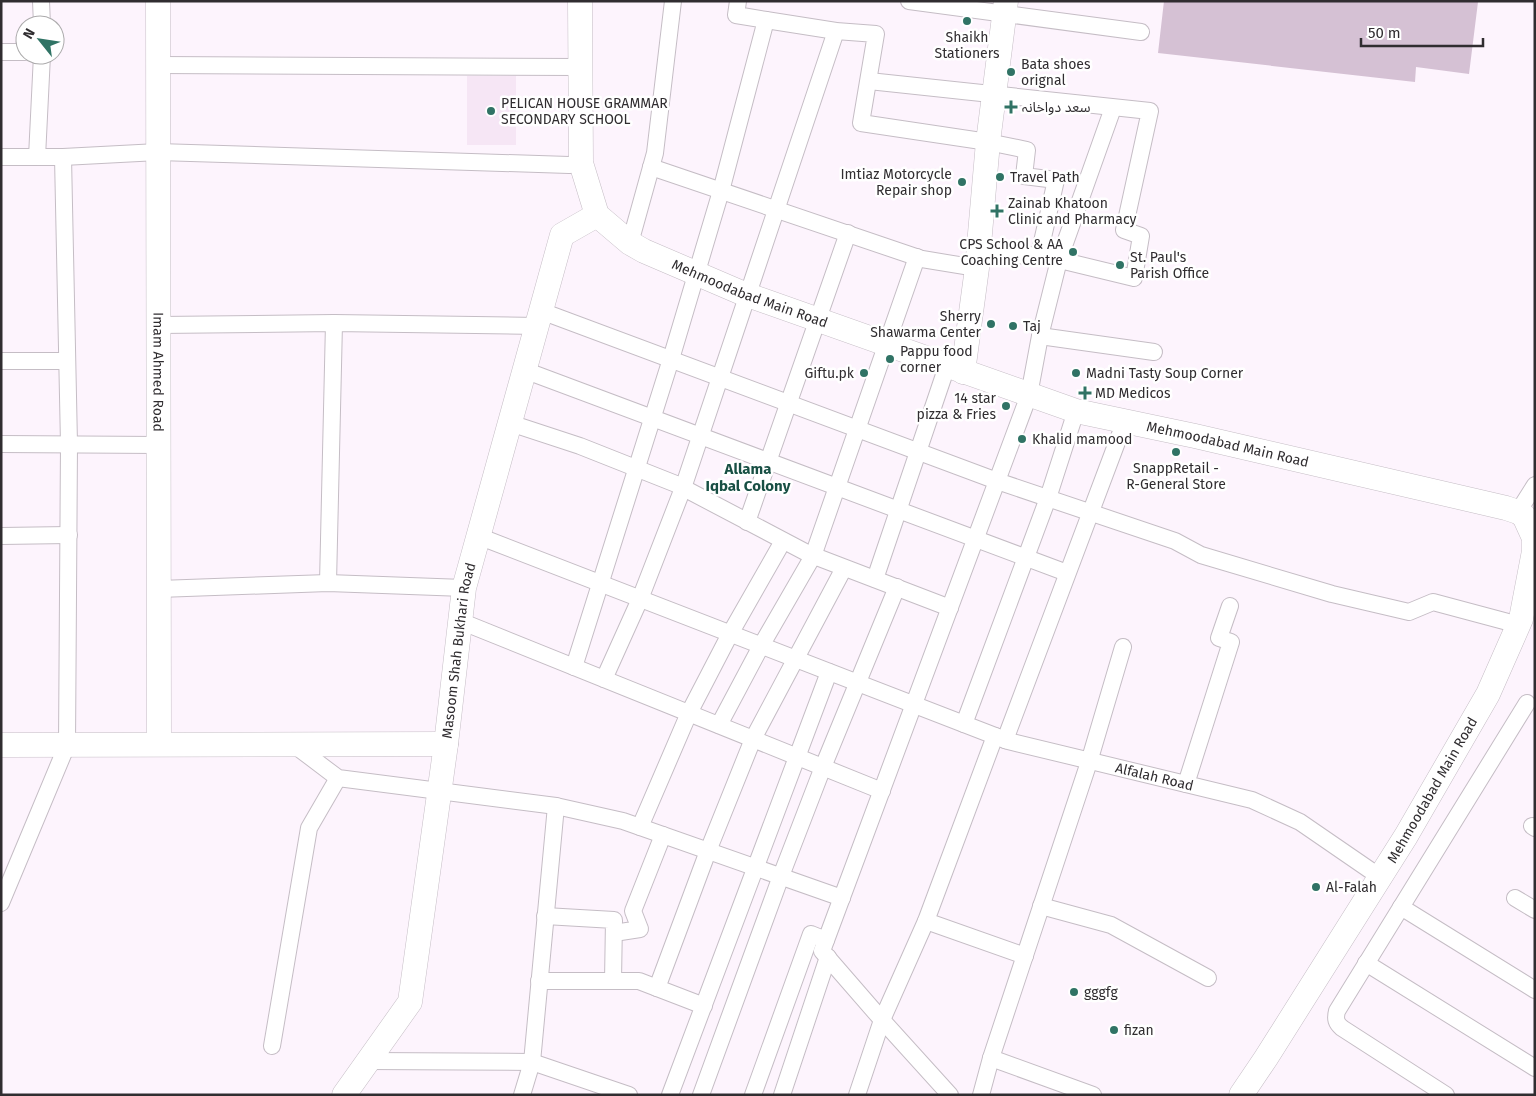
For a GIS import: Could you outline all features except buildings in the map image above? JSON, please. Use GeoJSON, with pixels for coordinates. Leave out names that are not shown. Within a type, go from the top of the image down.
{"type":"FeatureCollection","features":[{"type":"Feature","properties":{"kind":"street"},"geometry":{"type":"LineString","coordinates":[[41,1],[42,15]]}},
{"type":"Feature","properties":{"kind":"street","name":"Imam Ahmed Road"},"geometry":{"type":"LineString","coordinates":[[158,1],[159,744]]}},
{"type":"Feature","properties":{"kind":"street"},"geometry":{"type":"LineString","coordinates":[[580,1],[581,163],[597,215]]}},
{"type":"Feature","properties":{"kind":"street"},"geometry":{"type":"LineString","coordinates":[[630,243],[655,153],[673,1]]}},
{"type":"Feature","properties":{"kind":"street"},"geometry":{"type":"LineString","coordinates":[[738,1],[736,15],[836,31],[876,34],[861,123],[988,142],[1027,150],[1024,176],[1056,180],[1039,256]]}},
{"type":"Feature","properties":{"kind":"street"},"geometry":{"type":"LineString","coordinates":[[909,1],[1005,8],[1141,32]]}},
{"type":"Feature","properties":{"kind":"street"},"geometry":{"type":"LineString","coordinates":[[875,579],[918,452],[955,369],[978,262],[988,142],[1005,8]]}},
{"type":"Feature","properties":{"kind":"street"},"geometry":{"type":"LineString","coordinates":[[574,667],[671,359],[721,191],[766,20]]}},
{"type":"Feature","properties":{"kind":"street"},"geometry":{"type":"LineString","coordinates":[[604,679],[640,599],[683,488],[836,31]]}},
{"type":"Feature","properties":{"kind":"street"},"geometry":{"type":"LineString","coordinates":[[1,52],[15,52]]}},
{"type":"Feature","properties":{"kind":"street"},"geometry":{"type":"LineString","coordinates":[[37,157],[42,65]]}},
{"type":"Feature","properties":{"kind":"street"},"geometry":{"type":"LineString","coordinates":[[158,65],[580,67]]}},
{"type":"Feature","properties":{"kind":"street"},"geometry":{"type":"LineString","coordinates":[[651,168],[917,257],[978,262],[1039,256],[1134,278],[1141,236],[1124,230],[1150,112],[869,81]]}},
{"type":"Feature","properties":{"kind":"street"},"geometry":{"type":"LineString","coordinates":[[950,1095],[822,951],[1029,395],[1040,336],[1059,260],[1114,108]]}},
{"type":"Feature","properties":{"kind":"street"},"geometry":{"type":"LineString","coordinates":[[1,157],[158,152],[569,166],[581,163]]}},
{"type":"Feature","properties":{"kind":"street"},"geometry":{"type":"LineString","coordinates":[[1,904],[68,745],[69,444],[63,156]]}},
{"type":"Feature","properties":{"kind":"street","name":"Mehmoodabad Main Road"},"geometry":{"type":"LineString","coordinates":[[597,215],[630,243],[644,251],[748,295],[1076,411],[1526,515],[1534,538],[1534,551],[1525,621],[1488,694],[1406,836],[1266,1058],[1240,1095]]}},
{"type":"Feature","properties":{"kind":"street","name":"Masoom Shah Bukhari Road"},"geometry":{"type":"LineString","coordinates":[[347,1094],[368,1060],[410,1002],[446,744],[464,588],[562,235],[597,215]]}},
{"type":"Feature","properties":{"kind":"street"},"geometry":{"type":"LineString","coordinates":[[747,522],[848,233]]}},
{"type":"Feature","properties":{"kind":"street"},"geometry":{"type":"LineString","coordinates":[[719,725],[761,646],[813,556],[917,257]]}},
{"type":"Feature","properties":{"kind":"street"},"geometry":{"type":"LineString","coordinates":[[158,325],[539,318],[671,359],[997,481],[1175,541],[1201,555],[1332,594],[1410,612],[1432,602],[1525,621]]}},
{"type":"Feature","properties":{"kind":"street"},"geometry":{"type":"LineString","coordinates":[[328,583],[334,323]]}},
{"type":"Feature","properties":{"kind":"street"},"geometry":{"type":"LineString","coordinates":[[1040,336],[1154,352]]}},
{"type":"Feature","properties":{"kind":"street"},"geometry":{"type":"LineString","coordinates":[[1,361],[67,361]]}},
{"type":"Feature","properties":{"kind":"street"},"geometry":{"type":"LineString","coordinates":[[524,370],[1068,574]]}},
{"type":"Feature","properties":{"kind":"street"},"geometry":{"type":"LineString","coordinates":[[964,724],[1048,498],[1076,411]]}},
{"type":"Feature","properties":{"kind":"street"},"geometry":{"type":"LineString","coordinates":[[857,1095],[882,1020],[926,921],[1068,574],[1125,421]]}},
{"type":"Feature","properties":{"kind":"street"},"geometry":{"type":"LineString","coordinates":[[510,423],[580,446],[683,488],[813,556],[950,608]]}},
{"type":"Feature","properties":{"kind":"street"},"geometry":{"type":"LineString","coordinates":[[1,444],[159,445]]}},
{"type":"Feature","properties":{"kind":"street"},"geometry":{"type":"LineString","coordinates":[[1526,515],[1535,484]]}},
{"type":"Feature","properties":{"kind":"street"},"geometry":{"type":"LineString","coordinates":[[1,536],[69,535]]}},
{"type":"Feature","properties":{"kind":"street","name":"Alfalah Road"},"geometry":{"type":"LineString","coordinates":[[478,536],[1000,738],[1090,762],[1252,800],[1300,822],[1380,877]]}},
{"type":"Feature","properties":{"kind":"street"},"geometry":{"type":"LineString","coordinates":[[640,827],[689,714],[730,634],[783,541]]}},
{"type":"Feature","properties":{"kind":"street"},"geometry":{"type":"LineString","coordinates":[[657,988],[708,851],[753,739],[844,568]]}},
{"type":"Feature","properties":{"kind":"street"},"geometry":{"type":"LineString","coordinates":[[159,589],[328,583],[464,588]]}},
{"type":"Feature","properties":{"kind":"street"},"geometry":{"type":"LineString","coordinates":[[701,1095],[823,767],[897,587]]}},
{"type":"Feature","properties":{"kind":"street"},"geometry":{"type":"LineString","coordinates":[[1186,784],[1231,642],[1219,638],[1230,606]]}},
{"type":"Feature","properties":{"kind":"street"},"geometry":{"type":"LineString","coordinates":[[460,621],[882,791]]}},
{"type":"Feature","properties":{"kind":"street"},"geometry":{"type":"LineString","coordinates":[[981,1095],[991,1058],[1090,762],[1123,647]]}},
{"type":"Feature","properties":{"kind":"street"},"geometry":{"type":"LineString","coordinates":[[670,1095],[829,672]]}},
{"type":"Feature","properties":{"kind":"street"},"geometry":{"type":"LineString","coordinates":[[1446,1095],[1337,1024],[1335,1017],[1366,963],[1528,703]]}},
{"type":"Feature","properties":{"kind":"street"},"geometry":{"type":"LineString","coordinates":[[293,744],[338,778],[556,806],[623,821],[842,898]]}},
{"type":"Feature","properties":{"kind":"street"},"geometry":{"type":"LineString","coordinates":[[1,745],[446,744]]}},
{"type":"Feature","properties":{"kind":"street"},"geometry":{"type":"LineString","coordinates":[[272,1046],[309,828],[338,778]]}},
{"type":"Feature","properties":{"kind":"street"},"geometry":{"type":"LineString","coordinates":[[522,1095],[532,1062],[556,806]]}},
{"type":"Feature","properties":{"kind":"street"},"geometry":{"type":"LineString","coordinates":[[614,933],[640,929],[633,912],[663,835]]}},
{"type":"Feature","properties":{"kind":"street"},"geometry":{"type":"LineString","coordinates":[[1515,898],[1535,910]]}},
{"type":"Feature","properties":{"kind":"street"},"geometry":{"type":"LineString","coordinates":[[1041,906],[1111,924],[1208,978]]}},
{"type":"Feature","properties":{"kind":"street"},"geometry":{"type":"LineString","coordinates":[[1401,908],[1535,990]]}},
{"type":"Feature","properties":{"kind":"street"},"geometry":{"type":"LineString","coordinates":[[546,916],[614,920],[612,981]]}},
{"type":"Feature","properties":{"kind":"street"},"geometry":{"type":"LineString","coordinates":[[926,921],[1025,956]]}},
{"type":"Feature","properties":{"kind":"street"},"geometry":{"type":"LineString","coordinates":[[753,1095],[812,934],[826,940]]}},
{"type":"Feature","properties":{"kind":"street"},"geometry":{"type":"LineString","coordinates":[[782,1095],[828,958]]}},
{"type":"Feature","properties":{"kind":"street"},"geometry":{"type":"LineString","coordinates":[[1366,963],[1535,1068]]}},
{"type":"Feature","properties":{"kind":"street"},"geometry":{"type":"LineString","coordinates":[[539,981],[639,981],[704,1006]]}},
{"type":"Feature","properties":{"kind":"street"},"geometry":{"type":"LineString","coordinates":[[991,1058],[1092,1095]]}},
{"type":"Feature","properties":{"kind":"street"},"geometry":{"type":"LineString","coordinates":[[368,1060],[532,1062],[629,1095]]}},
{"type":"Feature","properties":{"kind":"shaded area"},"geometry":{"type":"Polygon","coordinates":[[[1164,1],[1478,2],[1469,74],[1416,67],[1415,82],[1158,53],[1164,1]]]}},
{"type":"Feature","properties":{"kind":"shaded area","name":"PELICAN HOUSE GRAMMAR SECONDARY SCHOOL"},"geometry":{"type":"Polygon","coordinates":[[[467,76],[516,76],[516,145],[467,145],[467,76]]]}},
{"type":"Feature","properties":{"kind":"place","name":"Shaikh Stationers"},"geometry":{"type":"Point","coordinates":[967,21]}},
{"type":"Feature","properties":{"kind":"place","name":"Bata shoes orignal"},"geometry":{"type":"Point","coordinates":[1011,72]}},
{"type":"Feature","properties":{"kind":"place","name":"سعد دواخانہ"},"geometry":{"type":"Point","coordinates":[1011,107]}},
{"type":"Feature","properties":{"kind":"place","name":"PELICAN HOUSE GRAMMAR SECONDARY SCHOOL"},"geometry":{"type":"Point","coordinates":[491,111]}},
{"type":"Feature","properties":{"kind":"place","name":"Travel Path"},"geometry":{"type":"Point","coordinates":[1000,177]}},
{"type":"Feature","properties":{"kind":"place","name":"Imtiaz Motorcycle Repair shop"},"geometry":{"type":"Point","coordinates":[962,182]}},
{"type":"Feature","properties":{"kind":"place","name":"Zainab Khatoon Clinic and Pharmacy"},"geometry":{"type":"Point","coordinates":[997,211]}},
{"type":"Feature","properties":{"kind":"place","name":"CPS School & AA Coaching Centre"},"geometry":{"type":"Point","coordinates":[1073,252]}},
{"type":"Feature","properties":{"kind":"place","name":"St. Paul's Parish Office"},"geometry":{"type":"Point","coordinates":[1120,265]}},
{"type":"Feature","properties":{"kind":"place","name":"Sherry Shawarma Center"},"geometry":{"type":"Point","coordinates":[991,324]}},
{"type":"Feature","properties":{"kind":"place","name":"Taj"},"geometry":{"type":"Point","coordinates":[1013,326]}},
{"type":"Feature","properties":{"kind":"place","name":"Pappu food corner"},"geometry":{"type":"Point","coordinates":[890,359]}},
{"type":"Feature","properties":{"kind":"place","name":"Giftu.pk"},"geometry":{"type":"Point","coordinates":[864,373]}},
{"type":"Feature","properties":{"kind":"place","name":"Madni Tasty Soup Corner"},"geometry":{"type":"Point","coordinates":[1076,373]}},
{"type":"Feature","properties":{"kind":"place","name":"MD Medicos"},"geometry":{"type":"Point","coordinates":[1085,393]}},
{"type":"Feature","properties":{"kind":"place","name":"14 star pizza & Fries"},"geometry":{"type":"Point","coordinates":[1006,406]}},
{"type":"Feature","properties":{"kind":"place","name":"Khalid mamood"},"geometry":{"type":"Point","coordinates":[1022,439]}},
{"type":"Feature","properties":{"kind":"place","name":"SnappRetail - R-General Store"},"geometry":{"type":"Point","coordinates":[1176,452]}},
{"type":"Feature","properties":{"kind":"place","name":"Al-Falah"},"geometry":{"type":"Point","coordinates":[1316,887]}},
{"type":"Feature","properties":{"kind":"place","name":"gggfg"},"geometry":{"type":"Point","coordinates":[1074,992]}},
{"type":"Feature","properties":{"kind":"place","name":"fizan"},"geometry":{"type":"Point","coordinates":[1114,1030]}},
{"type":"Feature","properties":{"kind":"district","name":"Allama Iqbal Colony"},"geometry":{"type":"Point","coordinates":[748,478]}}]}
